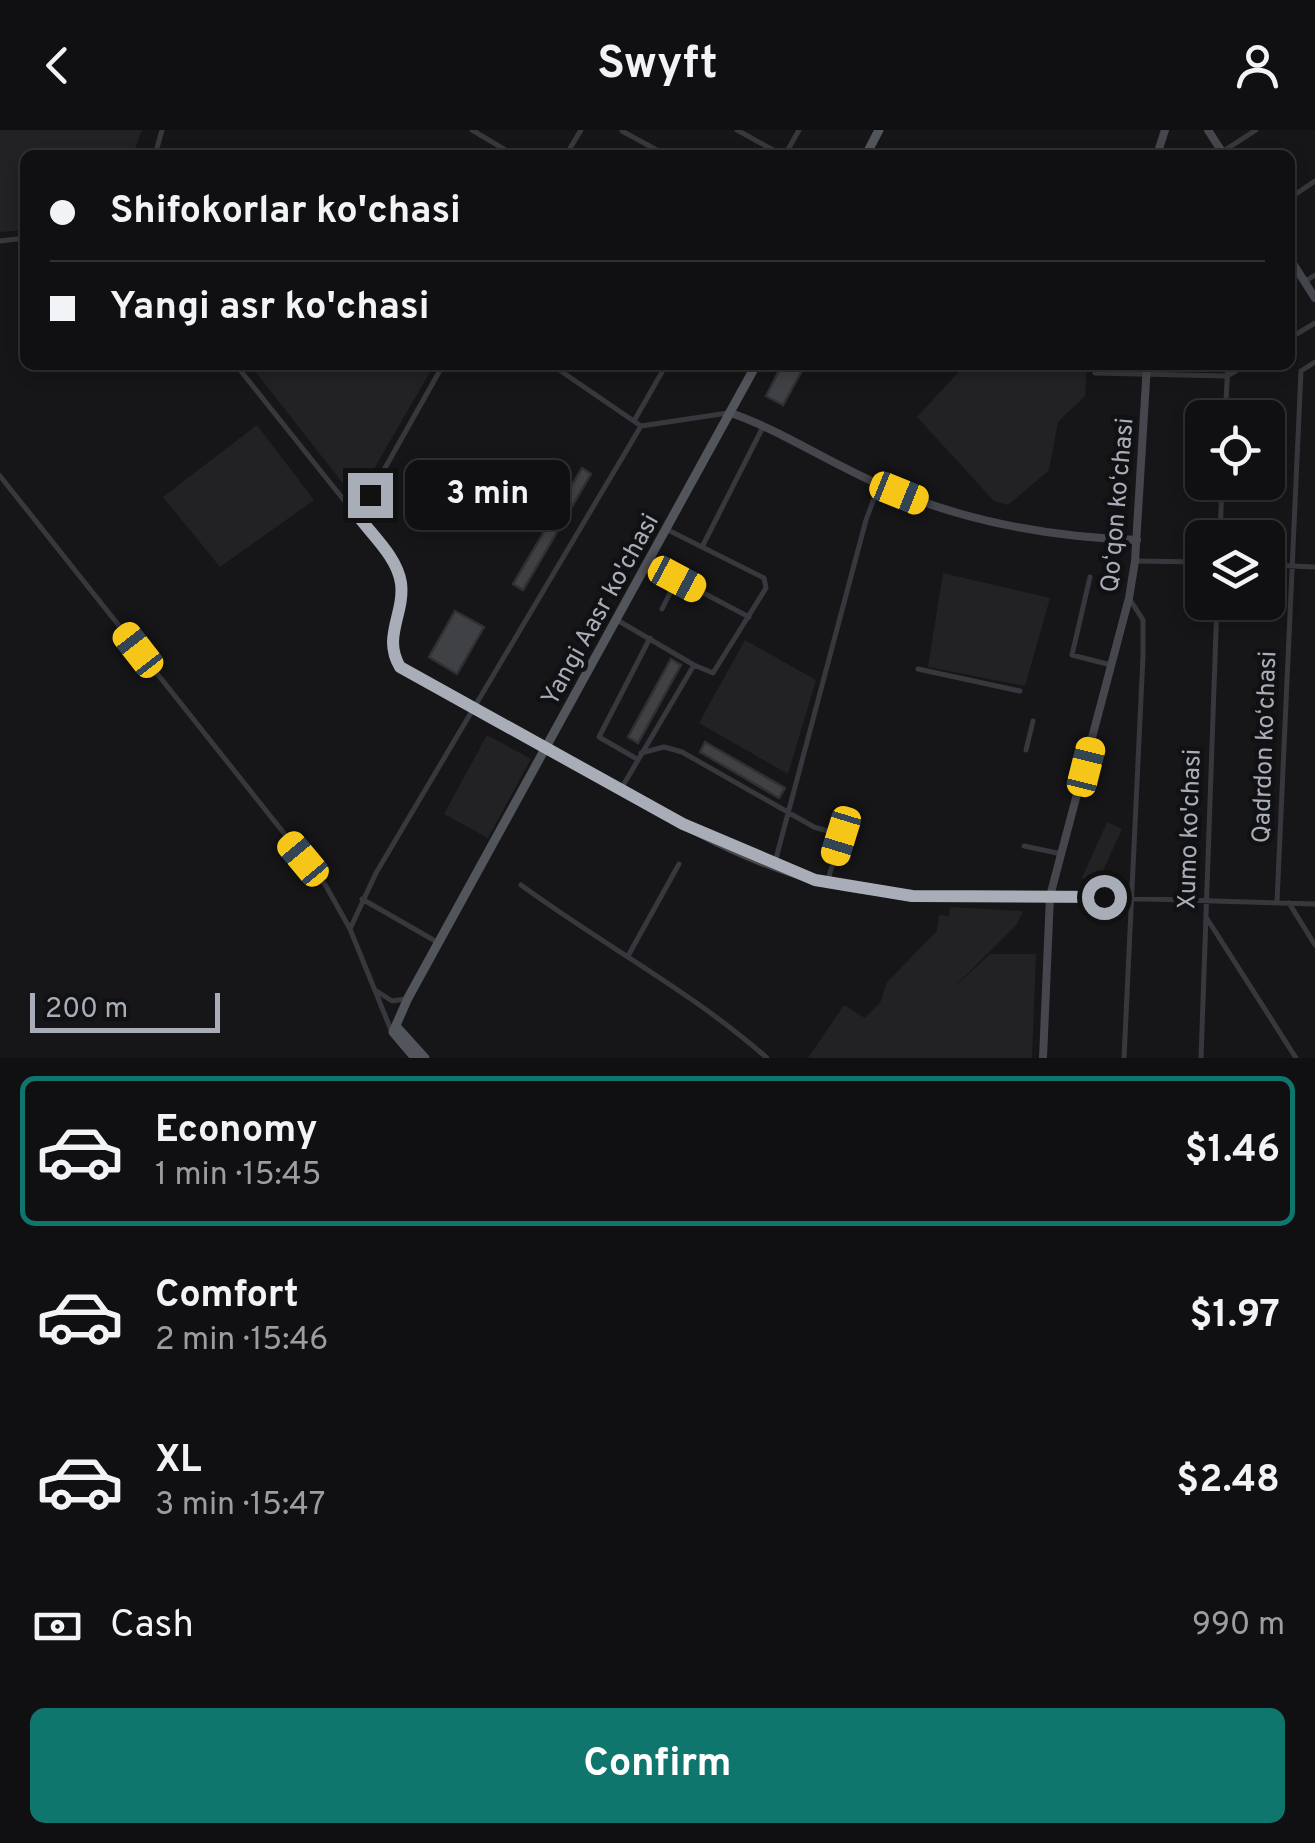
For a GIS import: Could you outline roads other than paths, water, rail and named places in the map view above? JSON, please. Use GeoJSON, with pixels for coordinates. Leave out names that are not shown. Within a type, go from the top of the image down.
{"type":"FeatureCollection","features":[{"type":"Feature","properties":{"kind":"main road","name":"Yangi Aasr ko'chasi"},"geometry":{"type":"LineString","coordinates":[[398,1032],[408,998],[753,370]]}},
{"type":"Feature","properties":{"kind":"main road"},"geometry":{"type":"LineString","coordinates":[[398,1032],[415,1058]]}},
{"type":"Feature","properties":{"kind":"main road"},"geometry":{"type":"LineString","coordinates":[[398,1032],[425,1058]]}},
{"type":"Feature","properties":{"kind":"street"},"geometry":{"type":"LineString","coordinates":[[472,130],[506,150]]}},
{"type":"Feature","properties":{"kind":"street"},"geometry":{"type":"LineString","coordinates":[[622,130],[657,150]]}},
{"type":"Feature","properties":{"kind":"street"},"geometry":{"type":"LineString","coordinates":[[737,130],[775,150]]}},
{"type":"Feature","properties":{"kind":"street"},"geometry":{"type":"LineString","coordinates":[[1227,150],[1256,130]]}},
{"type":"Feature","properties":{"kind":"street"},"geometry":{"type":"LineString","coordinates":[[1295,267],[1315,298]]}},
{"type":"Feature","properties":{"kind":"street"},"geometry":{"type":"LineString","coordinates":[[1304,282],[1315,275]]}},
{"type":"Feature","properties":{"kind":"street","name":"Qadrdon koʻchasi"},"geometry":{"type":"LineString","coordinates":[[1277,902],[1301,372],[1315,362]]}},
{"type":"Feature","properties":{"kind":"street"},"geometry":{"type":"LineString","coordinates":[[240,370],[395,564],[401,598],[391,642],[400,667],[683,824],[774,866],[827,883],[912,896],[1315,904]]}},
{"type":"Feature","properties":{"kind":"street"},"geometry":{"type":"LineString","coordinates":[[358,516],[441,370]]}},
{"type":"Feature","properties":{"kind":"street"},"geometry":{"type":"LineString","coordinates":[[559,370],[642,426],[731,413],[764,424],[878,485],[942,510],[1098,539],[1137,540]]}},
{"type":"Feature","properties":{"kind":"street"},"geometry":{"type":"LineString","coordinates":[[634,421],[663,370]]}},
{"type":"Feature","properties":{"kind":"street"},"geometry":{"type":"LineString","coordinates":[[1094,370],[1094,373],[1147,376],[1227,376],[1237,370]]}},
{"type":"Feature","properties":{"kind":"street","name":"Qoʻqon koʻchasi"},"geometry":{"type":"LineString","coordinates":[[1043,1058],[1050,896],[1129,598],[1137,540],[1148,370]]}},
{"type":"Feature","properties":{"kind":"street"},"geometry":{"type":"LineString","coordinates":[[1226,400],[1228,370]]}},
{"type":"Feature","properties":{"kind":"street"},"geometry":{"type":"LineString","coordinates":[[702,548],[764,424]]}},
{"type":"Feature","properties":{"kind":"street"},"geometry":{"type":"LineString","coordinates":[[350,928],[362,898],[642,426]]}},
{"type":"Feature","properties":{"kind":"street"},"geometry":{"type":"LineString","coordinates":[[0,476],[326,886],[350,928],[380,1009],[398,1032]]}},
{"type":"Feature","properties":{"kind":"street"},"geometry":{"type":"LineString","coordinates":[[774,866],[878,485]]}},
{"type":"Feature","properties":{"kind":"street"},"geometry":{"type":"LineString","coordinates":[[618,620],[713,673],[766,588],[764,578],[666,529]]}},
{"type":"Feature","properties":{"kind":"street"},"geometry":{"type":"LineString","coordinates":[[1135,561],[1185,562]]}},
{"type":"Feature","properties":{"kind":"street"},"geometry":{"type":"LineString","coordinates":[[1285,566],[1315,567]]}},
{"type":"Feature","properties":{"kind":"street"},"geometry":{"type":"LineString","coordinates":[[1090,577],[1072,655],[1112,665]]}},
{"type":"Feature","properties":{"kind":"street"},"geometry":{"type":"LineString","coordinates":[[662,609],[677,579],[749,617]]}},
{"type":"Feature","properties":{"kind":"street"},"geometry":{"type":"LineString","coordinates":[[1124,1058],[1143,620],[1129,598]]}},
{"type":"Feature","properties":{"kind":"street","name":"Xumo ko'chasi"},"geometry":{"type":"LineString","coordinates":[[1201,1058],[1216,620]]}},
{"type":"Feature","properties":{"kind":"street"},"geometry":{"type":"LineString","coordinates":[[650,638],[600,737],[639,756],[664,748],[682,752],[789,814],[841,836],[827,883]]}},
{"type":"Feature","properties":{"kind":"street"},"geometry":{"type":"LineString","coordinates":[[620,790],[694,665]]}},
{"type":"Feature","properties":{"kind":"street"},"geometry":{"type":"LineString","coordinates":[[918,669],[1020,691]]}},
{"type":"Feature","properties":{"kind":"street"},"geometry":{"type":"LineString","coordinates":[[1026,750],[1032,721]]}},
{"type":"Feature","properties":{"kind":"street"},"geometry":{"type":"LineString","coordinates":[[1024,846],[1062,854]]}},
{"type":"Feature","properties":{"kind":"street"},"geometry":{"type":"LineString","coordinates":[[628,956],[679,864]]}},
{"type":"Feature","properties":{"kind":"street"},"geometry":{"type":"LineString","coordinates":[[521,884],[723,1019],[767,1058]]}},
{"type":"Feature","properties":{"kind":"street"},"geometry":{"type":"LineString","coordinates":[[362,898],[438,943]]}},
{"type":"Feature","properties":{"kind":"street"},"geometry":{"type":"LineString","coordinates":[[1289,902],[1315,945]]}},
{"type":"Feature","properties":{"kind":"street"},"geometry":{"type":"LineString","coordinates":[[1205,915],[1296,1058]]}},
{"type":"Feature","properties":{"kind":"street"},"geometry":{"type":"LineString","coordinates":[[370,986],[392,1001],[408,998]]}}]}
